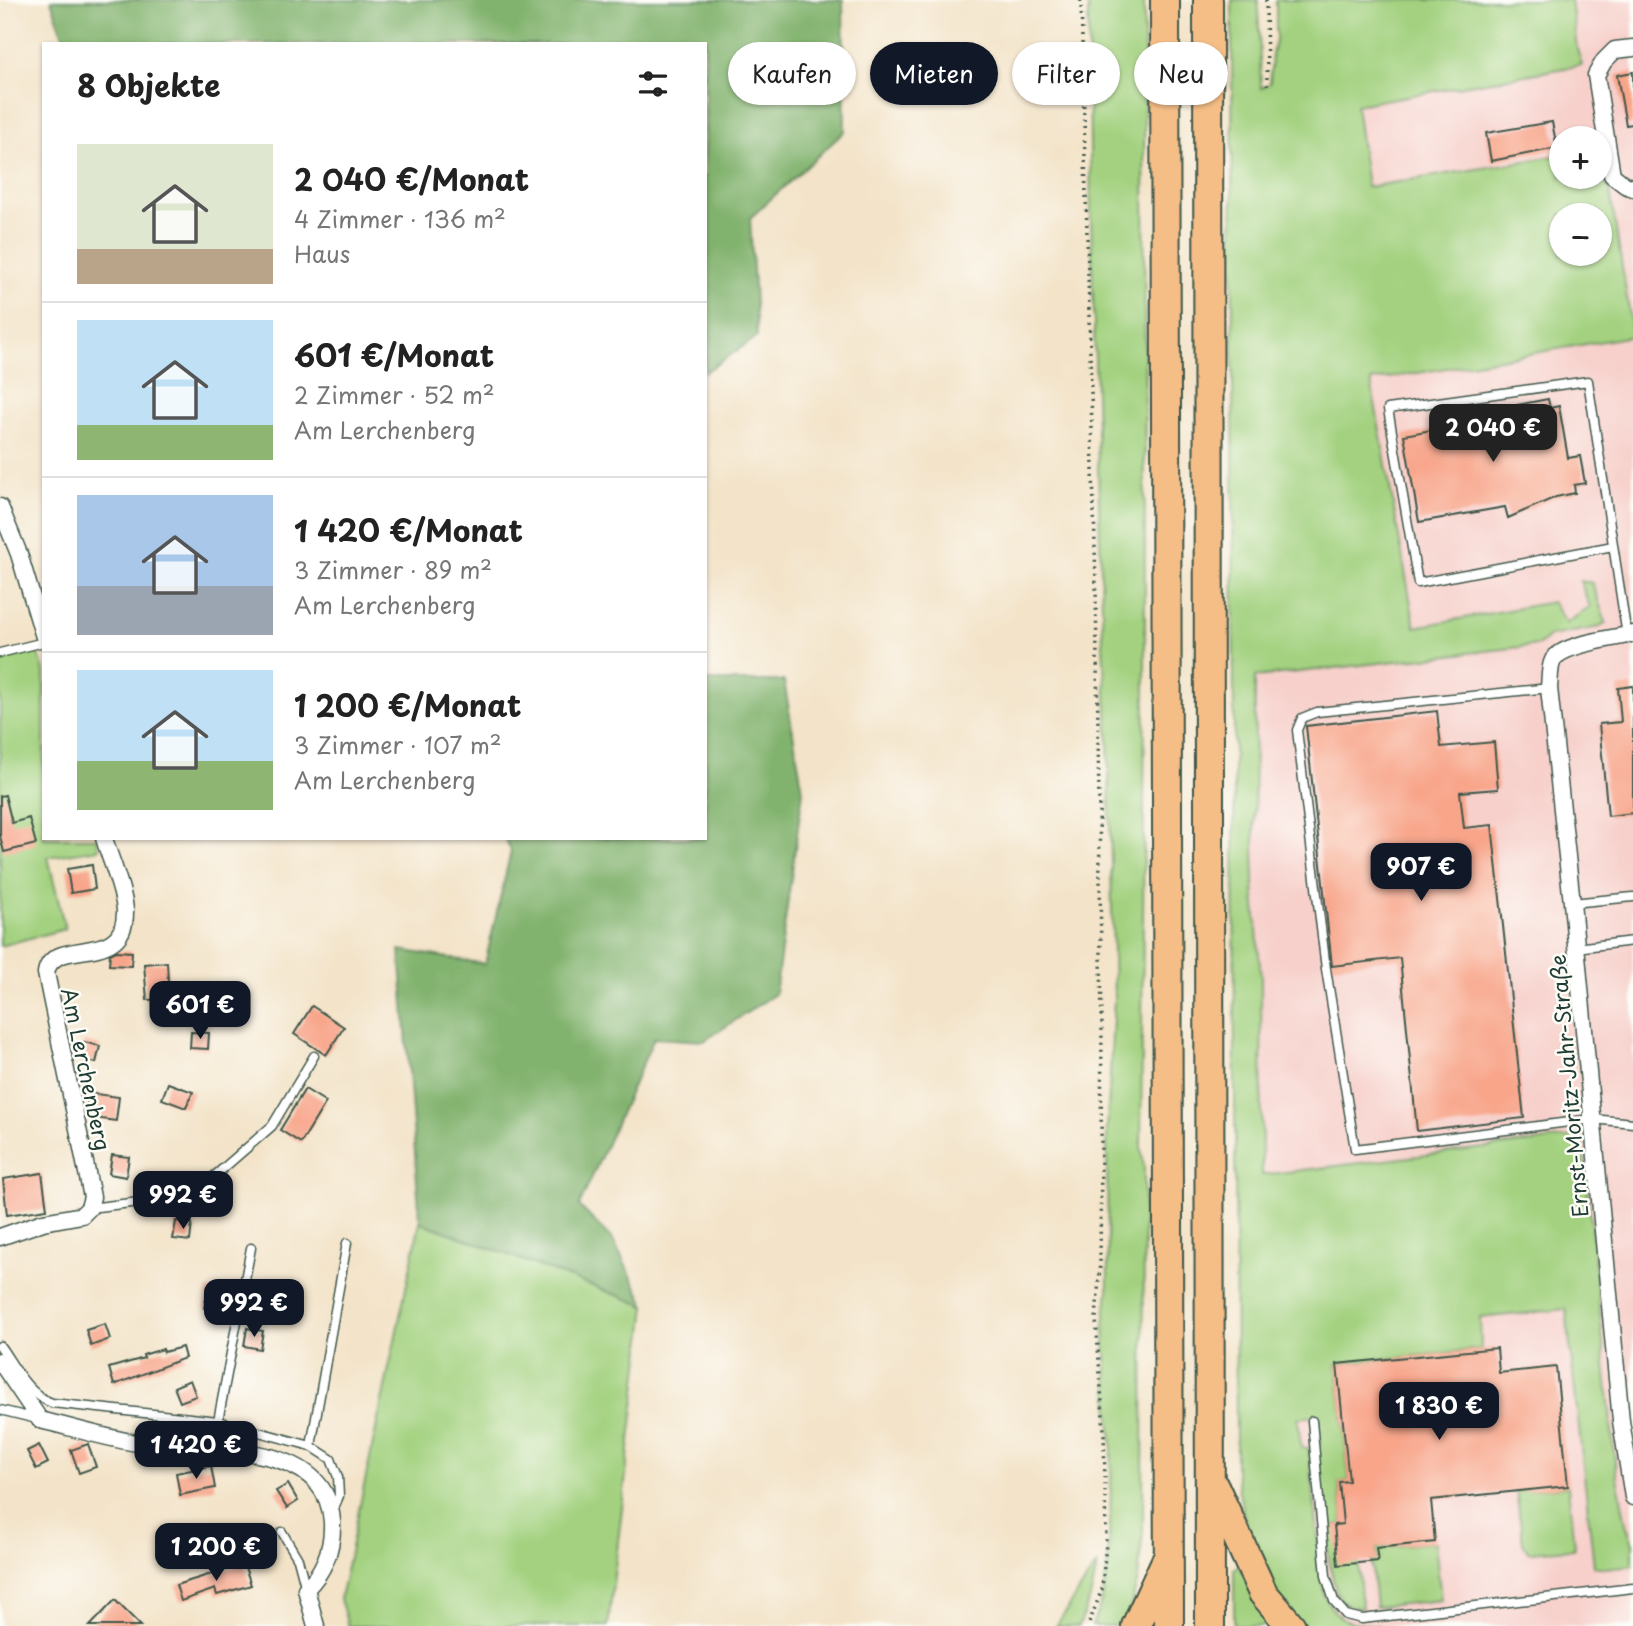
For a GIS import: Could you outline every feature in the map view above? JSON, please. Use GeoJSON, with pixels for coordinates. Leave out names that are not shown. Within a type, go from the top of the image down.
{"type":"FeatureCollection","features":[{"type":"Feature","properties":{"kind":"highway"},"geometry":{"type":"LineString","coordinates":[[1166,0],[1169,1626]]}},
{"type":"Feature","properties":{"kind":"highway"},"geometry":{"type":"LineString","coordinates":[[1208,0],[1210,1626]]}},
{"type":"Feature","properties":{"kind":"highway"},"geometry":{"type":"LineString","coordinates":[[1210,1476],[1227,1520],[1263,1593],[1291,1626]]}},
{"type":"Feature","properties":{"kind":"highway"},"geometry":{"type":"LineString","coordinates":[[1136,1626],[1169,1554]]}},
{"type":"Feature","properties":{"kind":"street"},"geometry":{"type":"LineString","coordinates":[[1633,48],[1615,50],[1604,61],[1596,75],[1612,175],[1633,188]]}},
{"type":"Feature","properties":{"kind":"street"},"geometry":{"type":"LineString","coordinates":[[0,507],[19,554],[42,632]]}},
{"type":"Feature","properties":{"kind":"street","name":"Ernst-Moritz-Jahr-Straße"},"geometry":{"type":"LineString","coordinates":[[1630,635],[1572,648],[1557,655],[1551,662],[1549,688],[1593,1119],[1620,1421],[1633,1497]]}},
{"type":"Feature","properties":{"kind":"street","name":"Am Lerchenberg"},"geometry":{"type":"LineString","coordinates":[[89,1208],[92,1197],[46,972],[47,965],[54,958],[105,946],[121,935],[125,907],[105,840]]}},
{"type":"Feature","properties":{"kind":"street"},"geometry":{"type":"LineString","coordinates":[[0,1237],[43,1222],[82,1215],[89,1208]]}},
{"type":"Feature","properties":{"kind":"street"},"geometry":{"type":"LineString","coordinates":[[0,1361],[40,1420],[142,1444],[243,1452],[287,1462],[314,1480],[324,1495],[331,1515],[332,1535],[328,1556],[320,1574],[306,1589],[316,1626]]}},
{"type":"Feature","properties":{"kind":"lane"},"geometry":{"type":"LineString","coordinates":[[1613,547],[1418,583],[1388,409],[1588,382],[1613,547],[1630,635]]}},
{"type":"Feature","properties":{"kind":"lane"},"geometry":{"type":"LineString","coordinates":[[0,653],[42,640]]}},
{"type":"Feature","properties":{"kind":"lane"},"geometry":{"type":"LineString","coordinates":[[1549,688],[1317,712],[1302,718],[1297,730],[1326,969],[1355,1149],[1593,1119],[1633,1123]]}},
{"type":"Feature","properties":{"kind":"lane"},"geometry":{"type":"LineString","coordinates":[[1572,903],[1633,897]]}},
{"type":"Feature","properties":{"kind":"lane"},"geometry":{"type":"LineString","coordinates":[[1576,948],[1633,941]]}},
{"type":"Feature","properties":{"kind":"lane"},"geometry":{"type":"LineString","coordinates":[[89,1208],[181,1197],[196,1192],[272,1126],[314,1056]]}},
{"type":"Feature","properties":{"kind":"lane"},"geometry":{"type":"LineString","coordinates":[[311,1446],[346,1243]]}},
{"type":"Feature","properties":{"kind":"lane"},"geometry":{"type":"LineString","coordinates":[[218,1421],[251,1248]]}},
{"type":"Feature","properties":{"kind":"lane"},"geometry":{"type":"LineString","coordinates":[[0,1346],[38,1398],[52,1403],[218,1421],[311,1446],[331,1459],[338,1477],[339,1496],[331,1515]]}},
{"type":"Feature","properties":{"kind":"lane"},"geometry":{"type":"LineString","coordinates":[[0,1410],[40,1420]]}},
{"type":"Feature","properties":{"kind":"lane"},"geometry":{"type":"LineString","coordinates":[[1312,1421],[1326,1576],[1334,1601],[1346,1615],[1362,1619],[1633,1588]]}},
{"type":"Feature","properties":{"kind":"lane"},"geometry":{"type":"LineString","coordinates":[[282,1532],[298,1559],[306,1589]]}},
{"type":"Feature","properties":{"kind":"path"},"geometry":{"type":"LineString","coordinates":[[1081,0],[1096,599],[1102,1026],[1100,1265],[1096,1319],[1104,1431],[1106,1543],[1102,1589],[1088,1626]]}},
{"type":"Feature","properties":{"kind":"path"},"geometry":{"type":"LineString","coordinates":[[1266,0],[1267,85]]}},
{"type":"Feature","properties":{"kind":"shaded area"},"geometry":{"type":"Polygon","coordinates":[[[1571,0],[1633,0],[1633,1626],[1330,1626],[1267,1478],[1261,978],[1254,892],[1260,89],[1270,83],[1272,54],[1571,0]]]}},
{"type":"Feature","properties":{"kind":"green space"},"geometry":{"type":"Polygon","coordinates":[[[51,0],[843,0],[844,42],[728,42],[728,105],[845,105],[845,131],[750,218],[757,337],[707,371],[707,42],[65,42],[51,0]]]}},
{"type":"Feature","properties":{"kind":"green space"},"geometry":{"type":"Polygon","coordinates":[[[1088,0],[1144,0],[1144,42],[1134,42],[1134,105],[1144,105],[1145,689],[1141,1147],[1144,1168],[1143,1531],[1138,1578],[1126,1626],[1092,1626],[1102,1600],[1107,1572],[1110,1525],[1112,1446],[1104,1324],[1108,1291],[1107,1130],[1114,999],[1089,105],[1120,105],[1120,42],[1089,42],[1088,0]]]}},
{"type":"Feature","properties":{"kind":"green space"},"geometry":{"type":"Polygon","coordinates":[[[1232,0],[1258,0],[1261,88],[1270,83],[1276,39],[1276,0],[1571,0],[1577,49],[1582,65],[1356,105],[1367,187],[1549,157],[1549,189],[1609,189],[1612,203],[1549,203],[1549,266],[1612,266],[1612,204],[1633,336],[1371,381],[1415,627],[1552,602],[1566,623],[1590,607],[1580,581],[1592,583],[1606,623],[1600,627],[1550,636],[1539,645],[1255,677],[1254,893],[1261,978],[1262,1175],[1582,1136],[1616,1472],[1626,1524],[1633,1543],[1633,1565],[1605,1568],[1594,1566],[1566,1309],[1480,1318],[1481,1349],[1337,1364],[1349,1481],[1339,1482],[1343,1524],[1334,1525],[1358,1563],[1362,1608],[1343,1602],[1331,1570],[1317,1446],[1320,1445],[1317,1416],[1298,1418],[1301,1448],[1309,1448],[1324,1596],[1341,1617],[1353,1622],[1380,1626],[1299,1626],[1274,1592],[1264,1573],[1249,1533],[1236,1471],[1232,0]]]}},
{"type":"Feature","properties":{"kind":"green space"},"geometry":{"type":"Polygon","coordinates":[[[37,650],[42,665],[42,840],[97,840],[99,849],[48,857],[65,929],[0,946],[0,659],[37,650]]]}},
{"type":"Feature","properties":{"kind":"green space"},"geometry":{"type":"Polygon","coordinates":[[[707,681],[784,681],[803,791],[775,994],[704,1041],[654,1038],[579,1206],[613,1240],[646,1306],[420,1222],[400,950],[485,964],[511,851],[506,840],[707,840],[707,681]]]}},
{"type":"Feature","properties":{"kind":"green space"},"geometry":{"type":"Polygon","coordinates":[[[420,1222],[646,1306],[608,1626],[348,1626],[340,1599],[420,1222]]]}},
{"type":"Feature","properties":{"kind":"green space"},"geometry":{"type":"Polygon","coordinates":[[[1568,1486],[1573,1549],[1528,1552],[1523,1542],[1516,1491],[1568,1486]]]}},
{"type":"Feature","properties":{"kind":"green space"},"geometry":{"type":"Polygon","coordinates":[[[1435,1542],[1441,1600],[1376,1607],[1371,1561],[1378,1560],[1376,1548],[1435,1542]]]}},
{"type":"Feature","properties":{"kind":"green space"},"geometry":{"type":"Polygon","coordinates":[[[1098,1563],[1090,1598],[1079,1626],[1056,1626],[1098,1563]]]}},
{"type":"Feature","properties":{"kind":"green space"},"geometry":{"type":"Polygon","coordinates":[[[1239,1565],[1274,1626],[1234,1626],[1234,1569],[1239,1565]]]}},
{"type":"Feature","properties":{"kind":"building"},"geometry":{"type":"Polygon","coordinates":[[[1633,72],[1633,124],[1626,125],[1617,75],[1633,72]]]}},
{"type":"Feature","properties":{"kind":"building"},"geometry":{"type":"Polygon","coordinates":[[[1552,122],[1553,126],[1549,126],[1549,150],[1491,161],[1486,133],[1552,122]]]}},
{"type":"Feature","properties":{"kind":"building"},"geometry":{"type":"Polygon","coordinates":[[[1548,399],[1550,408],[1559,406],[1568,458],[1580,456],[1585,483],[1574,485],[1575,493],[1556,497],[1508,518],[1505,507],[1419,522],[1404,435],[1519,414],[1517,405],[1548,399]]]}},
{"type":"Feature","properties":{"kind":"building"},"geometry":{"type":"Polygon","coordinates":[[[1633,686],[1633,813],[1608,816],[1599,724],[1621,722],[1618,688],[1633,686]]]}},
{"type":"Feature","properties":{"kind":"building"},"geometry":{"type":"Polygon","coordinates":[[[1437,711],[1441,747],[1494,742],[1498,789],[1460,792],[1464,828],[1492,825],[1524,1118],[1417,1131],[1400,958],[1332,966],[1306,726],[1437,711]]]}},
{"type":"Feature","properties":{"kind":"building"},"geometry":{"type":"Polygon","coordinates":[[[5,795],[12,823],[29,818],[36,844],[4,852],[0,836],[0,796],[5,795]]]}},
{"type":"Feature","properties":{"kind":"building"},"geometry":{"type":"Polygon","coordinates":[[[92,865],[95,889],[71,893],[67,869],[92,865]]]}},
{"type":"Feature","properties":{"kind":"building"},"geometry":{"type":"Polygon","coordinates":[[[116,951],[132,952],[131,966],[109,965],[110,954],[116,951]]]}},
{"type":"Feature","properties":{"kind":"building"},"geometry":{"type":"Polygon","coordinates":[[[167,962],[169,999],[147,1000],[144,964],[167,962]]]}},
{"type":"Feature","properties":{"kind":"building"},"geometry":{"type":"Polygon","coordinates":[[[312,1006],[344,1027],[326,1055],[294,1034],[312,1006]]]}},
{"type":"Feature","properties":{"kind":"building"},"geometry":{"type":"Polygon","coordinates":[[[191,1032],[209,1033],[208,1049],[190,1048],[191,1032]]]}},
{"type":"Feature","properties":{"kind":"building"},"geometry":{"type":"Polygon","coordinates":[[[84,1042],[100,1046],[96,1063],[80,1059],[84,1042]]]}},
{"type":"Feature","properties":{"kind":"building"},"geometry":{"type":"Polygon","coordinates":[[[168,1083],[193,1092],[186,1108],[162,1099],[168,1083]]]}},
{"type":"Feature","properties":{"kind":"building"},"geometry":{"type":"Polygon","coordinates":[[[305,1089],[326,1102],[301,1143],[280,1130],[305,1089]]]}},
{"type":"Feature","properties":{"kind":"building"},"geometry":{"type":"Polygon","coordinates":[[[88,1093],[119,1097],[116,1121],[86,1117],[88,1093]]]}},
{"type":"Feature","properties":{"kind":"building"},"geometry":{"type":"Polygon","coordinates":[[[112,1155],[129,1157],[126,1177],[109,1174],[112,1155]]]}},
{"type":"Feature","properties":{"kind":"building"},"geometry":{"type":"Polygon","coordinates":[[[42,1173],[47,1209],[7,1215],[3,1179],[42,1173]]]}},
{"type":"Feature","properties":{"kind":"building"},"geometry":{"type":"Polygon","coordinates":[[[176,1221],[192,1223],[190,1241],[173,1239],[176,1221]]]}},
{"type":"Feature","properties":{"kind":"building"},"geometry":{"type":"Polygon","coordinates":[[[208,1289],[223,1293],[220,1311],[204,1308],[208,1289]]]}},
{"type":"Feature","properties":{"kind":"building"},"geometry":{"type":"Polygon","coordinates":[[[105,1324],[110,1339],[91,1346],[86,1330],[105,1324]]]}},
{"type":"Feature","properties":{"kind":"building"},"geometry":{"type":"Polygon","coordinates":[[[247,1328],[263,1331],[260,1349],[244,1346],[247,1328]]]}},
{"type":"Feature","properties":{"kind":"building"},"geometry":{"type":"Polygon","coordinates":[[[182,1347],[185,1358],[114,1385],[109,1368],[144,1358],[143,1355],[163,1349],[164,1352],[182,1347]]]}},
{"type":"Feature","properties":{"kind":"building"},"geometry":{"type":"Polygon","coordinates":[[[1497,1348],[1499,1373],[1556,1367],[1568,1486],[1431,1500],[1435,1542],[1376,1548],[1378,1561],[1338,1565],[1334,1525],[1343,1524],[1339,1482],[1349,1481],[1337,1364],[1497,1348]]]}},
{"type":"Feature","properties":{"kind":"building"},"geometry":{"type":"Polygon","coordinates":[[[190,1380],[196,1396],[180,1402],[174,1387],[190,1380]]]}},
{"type":"Feature","properties":{"kind":"building"},"geometry":{"type":"Polygon","coordinates":[[[88,1444],[96,1467],[79,1473],[71,1450],[88,1444]]]}},
{"type":"Feature","properties":{"kind":"building"},"geometry":{"type":"Polygon","coordinates":[[[39,1445],[48,1463],[36,1469],[27,1451],[39,1445]]]}},
{"type":"Feature","properties":{"kind":"building"},"geometry":{"type":"Polygon","coordinates":[[[211,1466],[215,1488],[180,1495],[176,1473],[211,1466]]]}},
{"type":"Feature","properties":{"kind":"building"},"geometry":{"type":"Polygon","coordinates":[[[288,1484],[298,1501],[287,1508],[276,1491],[288,1484]]]}},
{"type":"Feature","properties":{"kind":"building"},"geometry":{"type":"Polygon","coordinates":[[[259,1531],[261,1547],[241,1549],[239,1533],[259,1531]]]}},
{"type":"Feature","properties":{"kind":"building"},"geometry":{"type":"Polygon","coordinates":[[[244,1564],[251,1585],[217,1595],[215,1589],[181,1601],[176,1585],[244,1564]]]}},
{"type":"Feature","properties":{"kind":"building"},"geometry":{"type":"Polygon","coordinates":[[[115,1600],[141,1626],[90,1626],[115,1600]]]}}]}
